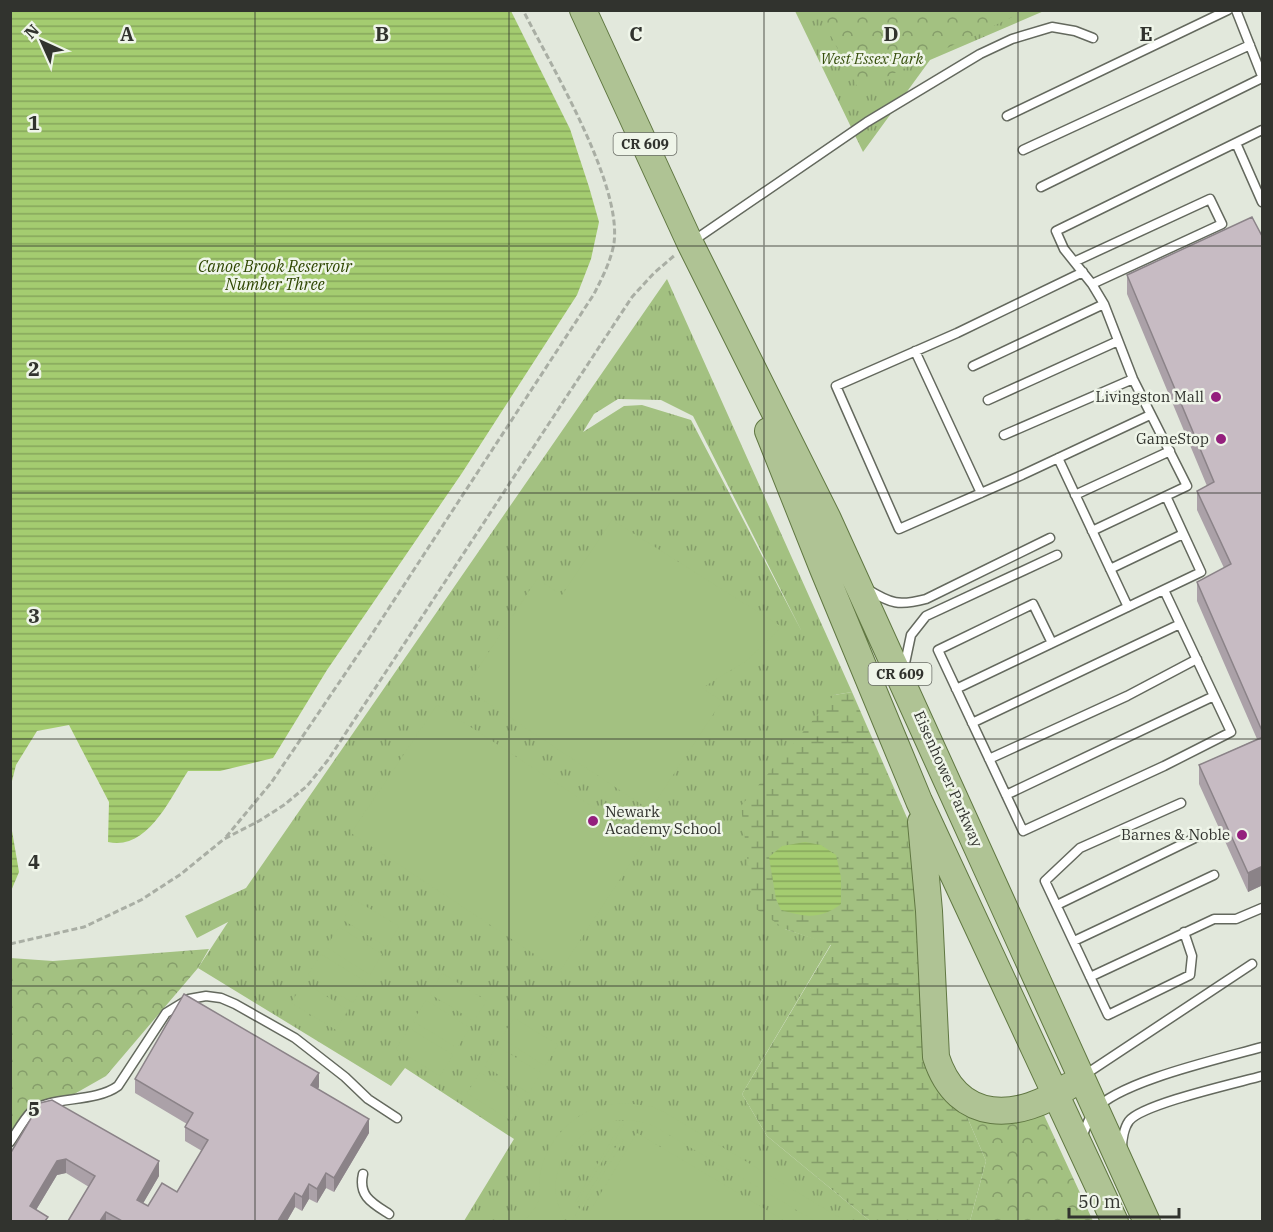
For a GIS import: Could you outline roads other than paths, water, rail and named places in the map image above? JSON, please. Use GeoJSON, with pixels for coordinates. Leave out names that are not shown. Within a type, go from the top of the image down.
{"type":"FeatureCollection","features":[{"type":"Feature","properties":{"kind":"main road","name":"Eisenhower Parkway"},"geometry":{"type":"LineString","coordinates":[[583,10],[690,243],[828,519],[1147,1221]]}},
{"type":"Feature","properties":{"kind":"main road","name":"Eisenhower Parkway"},"geometry":{"type":"LineString","coordinates":[[707,277],[819,559],[919,801],[1115,1221]]}},
{"type":"Feature","properties":{"kind":"main road"},"geometry":{"type":"LineString","coordinates":[[919,801],[928,899],[936,1057],[948,1083],[963,1098],[982,1108],[996,1112],[1011,1112],[1025,1109],[1057,1094],[1083,1076]]}},
{"type":"Feature","properties":{"kind":"lane"},"geometry":{"type":"LineString","coordinates":[[1006,116],[1228,10]]}},
{"type":"Feature","properties":{"kind":"lane"},"geometry":{"type":"LineString","coordinates":[[1041,187],[1263,77],[1236,10]]}},
{"type":"Feature","properties":{"kind":"lane"},"geometry":{"type":"LineString","coordinates":[[690,243],[867,122],[980,54],[1012,39],[1052,27],[1075,31],[1093,38]]}},
{"type":"Feature","properties":{"kind":"lane"},"geometry":{"type":"LineString","coordinates":[[1023,150],[1250,45]]}},
{"type":"Feature","properties":{"kind":"lane"},"geometry":{"type":"LineString","coordinates":[[1092,531],[1187,486],[1133,379],[1104,304],[1076,261],[1064,249],[1056,231],[1263,130]]}},
{"type":"Feature","properties":{"kind":"lane"},"geometry":{"type":"LineString","coordinates":[[1236,143],[1263,202]]}},
{"type":"Feature","properties":{"kind":"lane"},"geometry":{"type":"LineString","coordinates":[[1076,261],[1210,199],[1222,224],[1092,284]]}},
{"type":"Feature","properties":{"kind":"lane"},"geometry":{"type":"LineString","coordinates":[[1083,272],[836,386],[899,530],[1150,415]]}},
{"type":"Feature","properties":{"kind":"lane"},"geometry":{"type":"LineString","coordinates":[[973,366],[1104,304]]}},
{"type":"Feature","properties":{"kind":"lane"},"geometry":{"type":"LineString","coordinates":[[988,400],[1118,341]]}},
{"type":"Feature","properties":{"kind":"lane"},"geometry":{"type":"LineString","coordinates":[[915,351],[981,493]]}},
{"type":"Feature","properties":{"kind":"lane"},"geometry":{"type":"LineString","coordinates":[[1004,435],[1133,379]]}},
{"type":"Feature","properties":{"kind":"lane"},"geometry":{"type":"LineString","coordinates":[[1075,495],[1170,451]]}},
{"type":"Feature","properties":{"kind":"lane"},"geometry":{"type":"LineString","coordinates":[[1058,458],[1128,607]]}},
{"type":"Feature","properties":{"kind":"lane"},"geometry":{"type":"LineString","coordinates":[[956,689],[1201,572],[1166,496]]}},
{"type":"Feature","properties":{"kind":"lane"},"geometry":{"type":"LineString","coordinates":[[1110,569],[1183,534]]}},
{"type":"Feature","properties":{"kind":"lane"},"geometry":{"type":"LineString","coordinates":[[858,584],[881,598],[904,604],[926,598],[1050,538]]}},
{"type":"Feature","properties":{"kind":"lane"},"geometry":{"type":"LineString","coordinates":[[902,680],[911,635],[926,616],[1057,555]]}},
{"type":"Feature","properties":{"kind":"lane"},"geometry":{"type":"LineString","coordinates":[[1052,643],[1034,604],[938,650],[1023,831],[1164,766],[1231,732],[1164,590]]}},
{"type":"Feature","properties":{"kind":"lane"},"geometry":{"type":"LineString","coordinates":[[972,723],[1180,624]]}},
{"type":"Feature","properties":{"kind":"lane"},"geometry":{"type":"LineString","coordinates":[[989,759],[1127,696],[1197,659]]}},
{"type":"Feature","properties":{"kind":"lane"},"geometry":{"type":"LineString","coordinates":[[1006,795],[1214,696]]}},
{"type":"Feature","properties":{"kind":"lane"},"geometry":{"type":"LineString","coordinates":[[1181,803],[1080,848],[1046,881],[1108,1015],[1190,975],[1192,956],[1184,932]]}},
{"type":"Feature","properties":{"kind":"lane"},"geometry":{"type":"LineString","coordinates":[[1057,905],[1197,837]]}},
{"type":"Feature","properties":{"kind":"lane"},"geometry":{"type":"LineString","coordinates":[[1074,941],[1214,875]]}},
{"type":"Feature","properties":{"kind":"lane"},"geometry":{"type":"LineString","coordinates":[[1090,977],[1214,919],[1236,919],[1263,908]]}},
{"type":"Feature","properties":{"kind":"lane"},"geometry":{"type":"LineString","coordinates":[[1083,1076],[1252,964]]}},
{"type":"Feature","properties":{"kind":"lane"},"geometry":{"type":"LineString","coordinates":[[10,1142],[34,1109],[110,1092],[118,1086],[166,1013],[189,999],[206,996],[228,1001],[295,1038],[345,1077],[368,1099],[397,1118]]}},
{"type":"Feature","properties":{"kind":"lane"},"geometry":{"type":"LineString","coordinates":[[1080,1146],[1087,1122],[1097,1108],[1118,1093],[1148,1081],[1263,1047]]}},
{"type":"Feature","properties":{"kind":"lane"},"geometry":{"type":"LineString","coordinates":[[1122,1166],[1122,1141],[1130,1120],[1153,1107],[1263,1076]]}},
{"type":"Feature","properties":{"kind":"lane"},"geometry":{"type":"LineString","coordinates":[[363,1174],[361,1184],[365,1196],[389,1214]]}},
{"type":"Feature","properties":{"kind":"water","name":"Canoe Brook Reservoir Number Three"},"geometry":{"type":"Polygon","coordinates":[[[11,10],[511,11],[570,129],[599,222],[591,259],[577,295],[462,473],[327,670],[273,758],[220,771],[188,771],[165,808],[146,831],[122,843],[108,842],[109,802],[69,725],[37,731],[16,765],[11,785],[11,10]]]}},
{"type":"Feature","properties":{"kind":"water"},"geometry":{"type":"Polygon","coordinates":[[[11,825],[19,872],[10,891],[11,825]]]}},
{"type":"Feature","properties":{"kind":"water"},"geometry":{"type":"Polygon","coordinates":[[[805,842],[821,845],[836,855],[841,877],[841,904],[826,913],[812,916],[781,910],[776,899],[769,857],[782,846],[805,842]]]}},
{"type":"Feature","properties":{"kind":"place","name":"Livingston Mall"},"geometry":{"type":"Point","coordinates":[1216,397]}},
{"type":"Feature","properties":{"kind":"place","name":"GameStop"},"geometry":{"type":"Point","coordinates":[1221,439]}},
{"type":"Feature","properties":{"kind":"place","name":"Newark Academy School"},"geometry":{"type":"Point","coordinates":[593,821]}},
{"type":"Feature","properties":{"kind":"place","name":"Barnes & Noble"},"geometry":{"type":"Point","coordinates":[1242,835]}},
{"type":"Feature","properties":{"kind":"park label","name":"West Essex Park"},"geometry":{"type":"Point","coordinates":[872,59]}}]}
